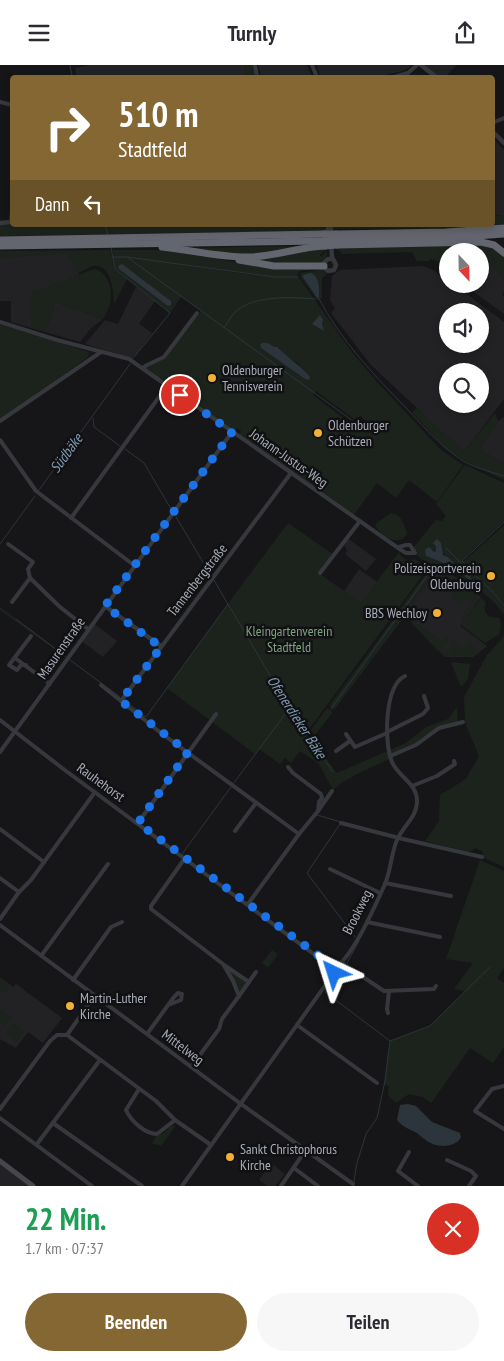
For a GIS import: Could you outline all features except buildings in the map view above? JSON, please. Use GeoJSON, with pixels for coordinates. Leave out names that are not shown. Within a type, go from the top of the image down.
{"type":"FeatureCollection","features":[{"type":"Feature","properties":{"kind":"highway"},"geometry":{"type":"LineString","coordinates":[[336,240],[504,228]]}},
{"type":"Feature","properties":{"kind":"highway"},"geometry":{"type":"LineString","coordinates":[[336,240],[447,238],[504,234]]}},
{"type":"Feature","properties":{"kind":"highway"},"geometry":{"type":"LineString","coordinates":[[0,247],[324,240]]}},
{"type":"Feature","properties":{"kind":"highway"},"geometry":{"type":"LineString","coordinates":[[144,244],[229,257],[264,256],[324,240]]}},
{"type":"Feature","properties":{"kind":"highway"},"geometry":{"type":"LineString","coordinates":[[0,241],[336,240],[481,242],[494,245],[504,253]]}},
{"type":"Feature","properties":{"kind":"highway"},"geometry":{"type":"LineString","coordinates":[[229,257],[269,265],[324,266]]}},
{"type":"Feature","properties":{"kind":"main road"},"geometry":{"type":"LineString","coordinates":[[0,1161],[33,1186]]}},
{"type":"Feature","properties":{"kind":"street"},"geometry":{"type":"LineString","coordinates":[[401,75],[408,73],[416,65]]}},
{"type":"Feature","properties":{"kind":"street"},"geometry":{"type":"LineString","coordinates":[[421,65],[434,75]]}},
{"type":"Feature","properties":{"kind":"street"},"geometry":{"type":"LineString","coordinates":[[495,134],[504,143]]}},
{"type":"Feature","properties":{"kind":"street"},"geometry":{"type":"LineString","coordinates":[[329,227],[330,259],[336,264],[334,270],[328,271],[324,266],[325,261],[330,259]]}},
{"type":"Feature","properties":{"kind":"street"},"geometry":{"type":"LineString","coordinates":[[144,368],[164,357],[197,313]]}},
{"type":"Feature","properties":{"kind":"street","name":"Johann-Justus-Weg"},"geometry":{"type":"LineString","coordinates":[[0,322],[128,359],[144,368],[404,552],[415,553],[410,545],[399,547]]}},
{"type":"Feature","properties":{"kind":"street"},"geometry":{"type":"LineString","coordinates":[[0,421],[101,352]]}},
{"type":"Feature","properties":{"kind":"street"},"geometry":{"type":"LineString","coordinates":[[71,518],[167,386]]}},
{"type":"Feature","properties":{"kind":"street","name":"Masurenstraße"},"geometry":{"type":"LineString","coordinates":[[0,752],[232,432]]}},
{"type":"Feature","properties":{"kind":"street"},"geometry":{"type":"LineString","coordinates":[[0,440],[36,491],[135,566]]}},
{"type":"Feature","properties":{"kind":"street","name":"Tannenbergstraße"},"geometry":{"type":"LineString","coordinates":[[121,701],[291,473]]}},
{"type":"Feature","properties":{"kind":"street"},"geometry":{"type":"LineString","coordinates":[[320,573],[360,521]]}},
{"type":"Feature","properties":{"kind":"street"},"geometry":{"type":"LineString","coordinates":[[8,544],[33,562],[28,569],[30,578],[60,607],[88,629]]}},
{"type":"Feature","properties":{"kind":"street"},"geometry":{"type":"LineString","coordinates":[[12,602],[30,578]]}},
{"type":"Feature","properties":{"kind":"street"},"geometry":{"type":"LineString","coordinates":[[105,606],[161,647]]}},
{"type":"Feature","properties":{"kind":"street"},"geometry":{"type":"LineString","coordinates":[[26,665],[21,665],[16,670],[10,665],[31,636]]}},
{"type":"Feature","properties":{"kind":"street"},"geometry":{"type":"LineString","coordinates":[[15,658],[50,684]]}},
{"type":"Feature","properties":{"kind":"street"},"geometry":{"type":"LineString","coordinates":[[405,676],[394,686],[389,709],[387,732],[390,756],[395,768],[412,786],[448,771],[455,764],[454,761]]}},
{"type":"Feature","properties":{"kind":"street"},"geometry":{"type":"LineString","coordinates":[[101,685],[299,834]]}},
{"type":"Feature","properties":{"kind":"street"},"geometry":{"type":"LineString","coordinates":[[346,734],[355,747],[387,732],[422,714],[428,708],[424,696]]}},
{"type":"Feature","properties":{"kind":"street"},"geometry":{"type":"LineString","coordinates":[[138,823],[216,713]]}},
{"type":"Feature","properties":{"kind":"street","name":"Rauhehorst"},"geometry":{"type":"LineString","coordinates":[[0,720],[334,969]]}},
{"type":"Feature","properties":{"kind":"street"},"geometry":{"type":"LineString","coordinates":[[390,756],[416,745],[439,728],[463,722]]}},
{"type":"Feature","properties":{"kind":"street"},"geometry":{"type":"LineString","coordinates":[[336,751],[350,741]]}},
{"type":"Feature","properties":{"kind":"street"},"geometry":{"type":"LineString","coordinates":[[288,767],[321,794],[322,798],[318,802],[318,811]]}},
{"type":"Feature","properties":{"kind":"street","name":"Brookweg"},"geometry":{"type":"LineString","coordinates":[[182,1186],[334,973],[334,969],[342,963],[367,922],[385,883],[398,838],[416,810],[417,799],[412,786]]}},
{"type":"Feature","properties":{"kind":"street"},"geometry":{"type":"LineString","coordinates":[[248,904],[332,791]]}},
{"type":"Feature","properties":{"kind":"street"},"geometry":{"type":"LineString","coordinates":[[0,919],[20,892],[32,880],[95,792]]}},
{"type":"Feature","properties":{"kind":"street"},"geometry":{"type":"LineString","coordinates":[[235,831],[256,803]]}},
{"type":"Feature","properties":{"kind":"street"},"geometry":{"type":"LineString","coordinates":[[342,823],[482,857]]}},
{"type":"Feature","properties":{"kind":"street"},"geometry":{"type":"LineString","coordinates":[[0,829],[44,862]]}},
{"type":"Feature","properties":{"kind":"street"},"geometry":{"type":"LineString","coordinates":[[185,858],[151,906],[151,909],[248,982]]}},
{"type":"Feature","properties":{"kind":"street"},"geometry":{"type":"LineString","coordinates":[[41,956],[108,864]]}},
{"type":"Feature","properties":{"kind":"street"},"geometry":{"type":"LineString","coordinates":[[330,869],[380,893]]}},
{"type":"Feature","properties":{"kind":"street"},"geometry":{"type":"LineString","coordinates":[[0,878],[20,892]]}},
{"type":"Feature","properties":{"kind":"street"},"geometry":{"type":"LineString","coordinates":[[385,883],[451,896]]}},
{"type":"Feature","properties":{"kind":"street"},"geometry":{"type":"LineString","coordinates":[[73,980],[111,927],[122,922]]}},
{"type":"Feature","properties":{"kind":"street"},"geometry":{"type":"LineString","coordinates":[[367,922],[440,937]]}},
{"type":"Feature","properties":{"kind":"street","name":"Mittelweg"},"geometry":{"type":"LineString","coordinates":[[0,925],[190,1067],[353,1184]]}},
{"type":"Feature","properties":{"kind":"street"},"geometry":{"type":"LineString","coordinates":[[342,963],[384,991],[434,989],[436,986]]}},
{"type":"Feature","properties":{"kind":"street"},"geometry":{"type":"LineString","coordinates":[[223,964],[234,981],[239,996]]}},
{"type":"Feature","properties":{"kind":"street"},"geometry":{"type":"LineString","coordinates":[[190,1067],[219,1029],[222,1019],[256,972]]}},
{"type":"Feature","properties":{"kind":"street"},"geometry":{"type":"LineString","coordinates":[[388,1013],[389,991]]}},
{"type":"Feature","properties":{"kind":"street"},"geometry":{"type":"LineString","coordinates":[[67,1035],[95,995]]}},
{"type":"Feature","properties":{"kind":"street"},"geometry":{"type":"LineString","coordinates":[[147,1034],[168,1005]]}},
{"type":"Feature","properties":{"kind":"street"},"geometry":{"type":"LineString","coordinates":[[297,1025],[377,1083]]}},
{"type":"Feature","properties":{"kind":"street"},"geometry":{"type":"LineString","coordinates":[[0,1109],[50,1041],[57,1035],[67,1035],[156,1101],[175,1120],[211,1145]]}},
{"type":"Feature","properties":{"kind":"street"},"geometry":{"type":"LineString","coordinates":[[37,1144],[100,1060]]}},
{"type":"Feature","properties":{"kind":"street"},"geometry":{"type":"LineString","coordinates":[[503,1131],[475,1111],[492,1089],[504,1086]]}},
{"type":"Feature","properties":{"kind":"street"},"geometry":{"type":"LineString","coordinates":[[139,1089],[126,1110],[129,1116],[140,1126],[150,1133],[157,1134],[175,1120]]}},
{"type":"Feature","properties":{"kind":"street"},"geometry":{"type":"LineString","coordinates":[[0,1118],[92,1186]]}},
{"type":"Feature","properties":{"kind":"street"},"geometry":{"type":"LineString","coordinates":[[53,1123],[142,1186]]}},
{"type":"Feature","properties":{"kind":"street"},"geometry":{"type":"LineString","coordinates":[[281,1186],[305,1151]]}},
{"type":"Feature","properties":{"kind":"street"},"geometry":{"type":"LineString","coordinates":[[410,1152],[398,1171],[418,1186]]}},
{"type":"Feature","properties":{"kind":"street"},"geometry":{"type":"LineString","coordinates":[[447,1160],[472,1171],[476,1176],[469,1186]]}},
{"type":"Feature","properties":{"kind":"street"},"geometry":{"type":"LineString","coordinates":[[294,1168],[318,1186]]}},
{"type":"Feature","properties":{"kind":"shaded area"},"geometry":{"type":"Polygon","coordinates":[[[89,65],[245,65],[246,75],[77,75],[75,68],[89,65]]]}},
{"type":"Feature","properties":{"kind":"shaded area"},"geometry":{"type":"Polygon","coordinates":[[[258,65],[307,65],[311,75],[260,75],[258,65]]]}},
{"type":"Feature","properties":{"kind":"shaded area"},"geometry":{"type":"Polygon","coordinates":[[[316,65],[411,66],[403,71],[384,75],[320,75],[316,65]]]}},
{"type":"Feature","properties":{"kind":"shaded area"},"geometry":{"type":"Polygon","coordinates":[[[424,65],[457,65],[447,75],[436,75],[424,65]]]}},
{"type":"Feature","properties":{"kind":"shaded area"},"geometry":{"type":"Polygon","coordinates":[[[495,140],[504,150],[504,216],[495,215],[495,140]]]}},
{"type":"Feature","properties":{"kind":"shaded area"},"geometry":{"type":"Polygon","coordinates":[[[67,253],[80,275],[31,293],[31,328],[11,322],[11,301],[0,301],[0,258],[67,253]]]}},
{"type":"Feature","properties":{"kind":"shaded area"},"geometry":{"type":"Polygon","coordinates":[[[489,262],[504,280],[504,292],[502,295],[504,296],[504,314],[475,293],[489,293],[489,262]]]}},
{"type":"Feature","properties":{"kind":"shaded area"},"geometry":{"type":"Polygon","coordinates":[[[122,264],[171,301],[171,305],[168,306],[119,269],[118,266],[122,264]]]}},
{"type":"Feature","properties":{"kind":"shaded area"},"geometry":{"type":"Polygon","coordinates":[[[423,266],[439,275],[439,293],[465,293],[479,303],[439,303],[439,353],[489,353],[489,311],[504,322],[504,399],[464,452],[371,365],[331,313],[335,309],[330,300],[332,276],[340,270],[423,266]]]}},
{"type":"Feature","properties":{"kind":"shaded area"},"geometry":{"type":"Polygon","coordinates":[[[311,273],[316,277],[318,283],[319,297],[317,298],[303,277],[303,275],[311,273]]]}},
{"type":"Feature","properties":{"kind":"shaded area"},"geometry":{"type":"Polygon","coordinates":[[[136,287],[155,301],[139,324],[152,333],[133,359],[85,344],[105,320],[118,324],[136,287]]]}},
{"type":"Feature","properties":{"kind":"shaded area"},"geometry":{"type":"Polygon","coordinates":[[[56,302],[103,319],[90,329],[80,342],[45,332],[56,302]]]}},
{"type":"Feature","properties":{"kind":"shaded area"},"geometry":{"type":"Polygon","coordinates":[[[320,315],[323,320],[324,331],[312,324],[320,315]]]}},
{"type":"Feature","properties":{"kind":"shaded area"},"geometry":{"type":"Polygon","coordinates":[[[262,343],[276,346],[306,372],[310,377],[309,380],[261,348],[260,345],[262,343]]]}},
{"type":"Feature","properties":{"kind":"shaded area"},"geometry":{"type":"Polygon","coordinates":[[[504,417],[504,463],[479,449],[498,421],[504,417]]]}},
{"type":"Feature","properties":{"kind":"shaded area"},"geometry":{"type":"Polygon","coordinates":[[[347,538],[376,559],[366,571],[345,554],[347,551],[343,542],[347,538]]]}},
{"type":"Feature","properties":{"kind":"shaded area"},"geometry":{"type":"Polygon","coordinates":[[[437,539],[441,543],[443,555],[460,569],[467,572],[473,582],[446,564],[426,556],[425,550],[429,547],[434,552],[436,551],[436,546],[433,543],[437,539]]]}},
{"type":"Feature","properties":{"kind":"shaded area"},"geometry":{"type":"Polygon","coordinates":[[[359,569],[377,582],[361,604],[344,591],[359,569]]]}},
{"type":"Feature","properties":{"kind":"shaded area"},"geometry":{"type":"Polygon","coordinates":[[[436,570],[454,576],[481,597],[460,626],[487,646],[473,657],[445,657],[405,614],[436,570]]]}},
{"type":"Feature","properties":{"kind":"shaded area"},"geometry":{"type":"Polygon","coordinates":[[[93,623],[117,641],[103,657],[80,640],[93,623]]]}},
{"type":"Feature","properties":{"kind":"shaded area"},"geometry":{"type":"Polygon","coordinates":[[[0,977],[13,987],[16,984],[62,1018],[43,1043],[28,1032],[16,1048],[0,1039],[0,977]]]}},
{"type":"Feature","properties":{"kind":"shaded area"},"geometry":{"type":"Polygon","coordinates":[[[400,1105],[416,1106],[432,1122],[460,1133],[461,1137],[456,1142],[445,1146],[429,1142],[397,1120],[400,1105]]]}},
{"type":"Feature","properties":{"kind":"shaded area"},"geometry":{"type":"Polygon","coordinates":[[[0,1161],[33,1186],[0,1186],[0,1161]]]}},
{"type":"Feature","properties":{"kind":"shaded area"},"geometry":{"type":"Polygon","coordinates":[[[271,1163],[285,1174],[275,1186],[267,1186],[259,1180],[271,1163]]]}},
{"type":"Feature","properties":{"kind":"green space"},"geometry":{"type":"Polygon","coordinates":[[[245,65],[253,65],[255,75],[246,75],[245,65]]]}},
{"type":"Feature","properties":{"kind":"green space"},"geometry":{"type":"Polygon","coordinates":[[[495,216],[504,216],[504,224],[495,225],[495,216]]]}},
{"type":"Feature","properties":{"kind":"green space"},"geometry":{"type":"Polygon","coordinates":[[[0,225],[10,225],[10,227],[106,228],[324,227],[326,229],[326,231],[0,236],[0,225]]]}},
{"type":"Feature","properties":{"kind":"green space"},"geometry":{"type":"Polygon","coordinates":[[[334,227],[472,227],[462,228],[334,229],[334,227]]]}},
{"type":"Feature","properties":{"kind":"green space"},"geometry":{"type":"Polygon","coordinates":[[[439,245],[439,261],[431,259],[429,261],[417,261],[412,252],[342,254],[337,248],[439,245]]]}},
{"type":"Feature","properties":{"kind":"green space"},"geometry":{"type":"Polygon","coordinates":[[[308,246],[250,256],[184,248],[308,246]]]}},
{"type":"Feature","properties":{"kind":"green space"},"geometry":{"type":"Polygon","coordinates":[[[489,246],[504,257],[504,280],[489,262],[489,246]]]}},
{"type":"Feature","properties":{"kind":"green space"},"geometry":{"type":"Polygon","coordinates":[[[326,249],[320,255],[321,257],[327,250],[327,256],[321,265],[246,260],[326,249]]]}},
{"type":"Feature","properties":{"kind":"green space"},"geometry":{"type":"Polygon","coordinates":[[[110,250],[114,269],[127,279],[114,304],[110,279],[104,269],[99,266],[93,266],[78,273],[67,254],[0,258],[0,251],[110,250]]]}},
{"type":"Feature","properties":{"kind":"green space"},"geometry":{"type":"Polygon","coordinates":[[[112,250],[163,250],[264,267],[317,269],[300,271],[297,275],[352,352],[376,381],[441,450],[463,465],[437,502],[409,480],[396,498],[377,483],[353,516],[238,436],[241,431],[237,428],[236,430],[232,429],[144,368],[165,359],[201,311],[181,297],[170,313],[115,269],[112,257],[116,257],[113,256],[112,250]],[[140,258],[238,273],[276,277],[140,258]],[[260,345],[261,348],[305,379],[299,364],[286,356],[276,346],[260,345]],[[316,391],[313,395],[359,430],[365,422],[361,416],[354,419],[316,391]]]}},
{"type":"Feature","properties":{"kind":"green space"},"geometry":{"type":"Polygon","coordinates":[[[321,268],[327,274],[322,278],[322,298],[318,301],[300,276],[301,273],[321,268]]]}},
{"type":"Feature","properties":{"kind":"green space"},"geometry":{"type":"Polygon","coordinates":[[[94,269],[103,274],[109,282],[111,293],[110,304],[103,319],[56,302],[45,332],[31,328],[31,293],[94,269]]]}},
{"type":"Feature","properties":{"kind":"green space"},"geometry":{"type":"Polygon","coordinates":[[[0,324],[89,352],[88,357],[0,420],[0,324]]]}},
{"type":"Feature","properties":{"kind":"green space"},"geometry":{"type":"Polygon","coordinates":[[[418,408],[464,452],[495,413],[498,421],[479,449],[504,463],[504,480],[465,461],[446,449],[412,412],[418,408]]]}},
{"type":"Feature","properties":{"kind":"green space"},"geometry":{"type":"Polygon","coordinates":[[[465,465],[504,483],[504,521],[461,561],[487,585],[463,562],[504,525],[504,603],[497,596],[504,605],[504,614],[493,601],[472,584],[449,570],[423,560],[415,553],[413,548],[436,520],[442,521],[446,516],[436,504],[465,465]],[[436,546],[436,551],[431,551],[426,556],[446,564],[470,581],[462,572],[436,546]]]}},
{"type":"Feature","properties":{"kind":"green space"},"geometry":{"type":"Polygon","coordinates":[[[391,513],[398,516],[404,523],[407,534],[399,540],[390,539],[385,536],[375,525],[391,513]]]}},
{"type":"Feature","properties":{"kind":"green space","name":"Kleingartenverein Stadtfeld"},"geometry":{"type":"Polygon","coordinates":[[[288,523],[334,555],[320,574],[361,603],[399,552],[404,558],[408,560],[415,559],[427,569],[310,728],[311,730],[327,708],[333,712],[315,735],[319,749],[337,773],[406,743],[426,727],[448,719],[457,707],[458,726],[441,729],[411,749],[357,774],[333,790],[319,764],[300,751],[291,763],[285,758],[280,764],[259,749],[255,754],[167,688],[288,523]]]}},
{"type":"Feature","properties":{"kind":"green space"},"geometry":{"type":"Polygon","coordinates":[[[431,567],[436,570],[405,614],[400,609],[431,567]]]}},
{"type":"Feature","properties":{"kind":"green space"},"geometry":{"type":"Polygon","coordinates":[[[443,572],[454,577],[480,596],[463,619],[461,617],[472,603],[464,598],[460,603],[454,600],[450,594],[453,589],[446,584],[441,590],[437,587],[444,577],[441,574],[443,572]]]}},
{"type":"Feature","properties":{"kind":"green space"},"geometry":{"type":"Polygon","coordinates":[[[481,598],[486,602],[486,614],[491,617],[500,618],[501,627],[499,634],[485,643],[461,625],[481,598]]]}},
{"type":"Feature","properties":{"kind":"green space"},"geometry":{"type":"Polygon","coordinates":[[[0,607],[68,658],[68,659],[0,610],[0,607]]]}},
{"type":"Feature","properties":{"kind":"green space"},"geometry":{"type":"Polygon","coordinates":[[[420,609],[425,612],[417,623],[443,642],[447,636],[450,638],[442,649],[438,651],[411,622],[420,609]]]}},
{"type":"Feature","properties":{"kind":"green space"},"geometry":{"type":"Polygon","coordinates":[[[399,612],[404,617],[334,710],[329,706],[399,612]]]}},
{"type":"Feature","properties":{"kind":"green space"},"geometry":{"type":"Polygon","coordinates":[[[504,634],[504,867],[482,857],[483,852],[476,848],[469,852],[425,841],[439,821],[440,795],[466,779],[479,756],[465,723],[464,697],[487,655],[503,638],[504,634]]]}},
{"type":"Feature","properties":{"kind":"green space"},"geometry":{"type":"Polygon","coordinates":[[[452,639],[464,648],[469,642],[480,650],[470,657],[444,656],[440,652],[447,653],[453,646],[449,643],[452,639]]]}},
{"type":"Feature","properties":{"kind":"green space"},"geometry":{"type":"Polygon","coordinates":[[[451,662],[470,664],[468,679],[461,687],[451,662]]]}},
{"type":"Feature","properties":{"kind":"green space"},"geometry":{"type":"Polygon","coordinates":[[[480,860],[504,871],[504,968],[497,978],[504,983],[504,1047],[493,1063],[470,1048],[431,1103],[423,1097],[409,1094],[396,1103],[388,1095],[389,1086],[384,1084],[390,1041],[430,1026],[465,991],[454,989],[473,963],[446,959],[480,860]]]}},
{"type":"Feature","properties":{"kind":"green space"},"geometry":{"type":"Polygon","coordinates":[[[272,950],[278,954],[268,968],[262,963],[272,950]]]}},
{"type":"Feature","properties":{"kind":"green space"},"geometry":{"type":"Polygon","coordinates":[[[223,964],[249,982],[239,996],[223,964]]]}},
{"type":"Feature","properties":{"kind":"green space"},"geometry":{"type":"Polygon","coordinates":[[[0,977],[10,985],[5,993],[0,990],[0,977]]]}},
{"type":"Feature","properties":{"kind":"green space"},"geometry":{"type":"Polygon","coordinates":[[[0,1009],[13,1018],[4,1026],[0,1023],[0,1009]]]}},
{"type":"Feature","properties":{"kind":"green space"},"geometry":{"type":"Polygon","coordinates":[[[13,1023],[25,1031],[15,1043],[6,1032],[13,1023]]]}},
{"type":"Feature","properties":{"kind":"green space"},"geometry":{"type":"Polygon","coordinates":[[[172,1125],[175,1127],[161,1146],[152,1143],[156,1136],[164,1133],[172,1125]]]}},
{"type":"Feature","properties":{"kind":"waterway","name":"Ofenerdieker Bäke"},"geometry":{"type":"LineString","coordinates":[[70,65],[72,75]]}},
{"type":"Feature","properties":{"kind":"waterway","name":"Ofenerdieker Bäke"},"geometry":{"type":"LineString","coordinates":[[106,227],[108,235]]}},
{"type":"Feature","properties":{"kind":"waterway","name":"Ofenerdieker Bäke"},"geometry":{"type":"LineString","coordinates":[[111,248],[115,269],[170,313],[135,356]]}},
{"type":"Feature","properties":{"kind":"waterway"},"geometry":{"type":"LineString","coordinates":[[112,257],[127,257],[275,277],[298,277]]}},
{"type":"Feature","properties":{"kind":"waterway"},"geometry":{"type":"LineString","coordinates":[[127,257],[353,421]]}},
{"type":"Feature","properties":{"kind":"waterway"},"geometry":{"type":"LineString","coordinates":[[318,297],[347,343],[435,438],[465,462],[504,476]]}},
{"type":"Feature","properties":{"kind":"waterway"},"geometry":{"type":"LineString","coordinates":[[224,328],[235,312],[243,306],[252,303],[273,298],[315,299]]}},
{"type":"Feature","properties":{"kind":"waterway","name":"Südbäke"},"geometry":{"type":"LineString","coordinates":[[39,490],[130,364]]}},
{"type":"Feature","properties":{"kind":"waterway"},"geometry":{"type":"LineString","coordinates":[[93,418],[94,427],[120,446]]}},
{"type":"Feature","properties":{"kind":"waterway","name":"Ofenerdieker Bäke"},"geometry":{"type":"LineString","coordinates":[[125,449],[144,463],[171,509]]}},
{"type":"Feature","properties":{"kind":"waterway","name":"Südbäke"},"geometry":{"type":"LineString","coordinates":[[0,544],[35,496]]}},
{"type":"Feature","properties":{"kind":"waterway","name":"Ofenerdieker Bäke"},"geometry":{"type":"LineString","coordinates":[[176,517],[212,577]]}},
{"type":"Feature","properties":{"kind":"waterway"},"geometry":{"type":"LineString","coordinates":[[470,569],[462,561],[504,522]]}},
{"type":"Feature","properties":{"kind":"waterway"},"geometry":{"type":"LineString","coordinates":[[446,548],[504,605]]}},
{"type":"Feature","properties":{"kind":"waterway"},"geometry":{"type":"LineString","coordinates":[[403,610],[432,569]]}},
{"type":"Feature","properties":{"kind":"waterway","name":"Ofenerdieker Bäke"},"geometry":{"type":"LineString","coordinates":[[214,580],[230,608]]}},
{"type":"Feature","properties":{"kind":"waterway"},"geometry":{"type":"LineString","coordinates":[[125,701],[146,717],[228,604]]}},
{"type":"Feature","properties":{"kind":"waterway","name":"Ofenerdieker Bäke"},"geometry":{"type":"LineString","coordinates":[[231,609],[289,708],[333,772]]}},
{"type":"Feature","properties":{"kind":"waterway"},"geometry":{"type":"LineString","coordinates":[[331,709],[399,615]]}},
{"type":"Feature","properties":{"kind":"waterway"},"geometry":{"type":"LineString","coordinates":[[16,619],[65,656]]}},
{"type":"Feature","properties":{"kind":"waterway"},"geometry":{"type":"LineString","coordinates":[[70,660],[120,697]]}},
{"type":"Feature","properties":{"kind":"waterway"},"geometry":{"type":"LineString","coordinates":[[233,784],[289,709]]}},
{"type":"Feature","properties":{"kind":"waterway"},"geometry":{"type":"LineString","coordinates":[[182,854],[231,787]]}},
{"type":"Feature","properties":{"kind":"waterway","name":"Ofenerdieker Bäke"},"geometry":{"type":"LineString","coordinates":[[317,815],[341,822]]}},
{"type":"Feature","properties":{"kind":"waterway","name":"Ofenerdieker Bäke"},"geometry":{"type":"LineString","coordinates":[[340,824],[307,873],[355,937]]}},
{"type":"Feature","properties":{"kind":"waterway","name":"Ofenerdieker Bäke"},"geometry":{"type":"LineString","coordinates":[[347,963],[359,941]]}},
{"type":"Feature","properties":{"kind":"waterway"},"geometry":{"type":"LineString","coordinates":[[345,967],[325,992],[390,1041],[385,1081],[377,1118],[366,1134],[357,1163],[353,1186]]}},
{"type":"Feature","properties":{"kind":"waterway"},"geometry":{"type":"LineString","coordinates":[[390,1041],[430,1026],[490,967]]}},
{"type":"Feature","properties":{"kind":"place","name":"Oldenburger Tennisverein"},"geometry":{"type":"Point","coordinates":[212,378]}},
{"type":"Feature","properties":{"kind":"place","name":"Oldenburger Schützen"},"geometry":{"type":"Point","coordinates":[318,433]}},
{"type":"Feature","properties":{"kind":"place","name":"Polizeisportverein Oldenburg"},"geometry":{"type":"Point","coordinates":[491,576]}},
{"type":"Feature","properties":{"kind":"place","name":"BBS Wechloy"},"geometry":{"type":"Point","coordinates":[437,613]}},
{"type":"Feature","properties":{"kind":"place","name":"Martin-Luther Kirche"},"geometry":{"type":"Point","coordinates":[70,1006]}},
{"type":"Feature","properties":{"kind":"place","name":"Sankt Christophorus Kirche"},"geometry":{"type":"Point","coordinates":[230,1157]}},
{"type":"Feature","properties":{"kind":"route"},"geometry":{"type":"LineString","coordinates":[[180,395],[232,432],[105,606],[161,647],[121,701],[188,752],[138,823],[333,966],[334,973]]}}]}
